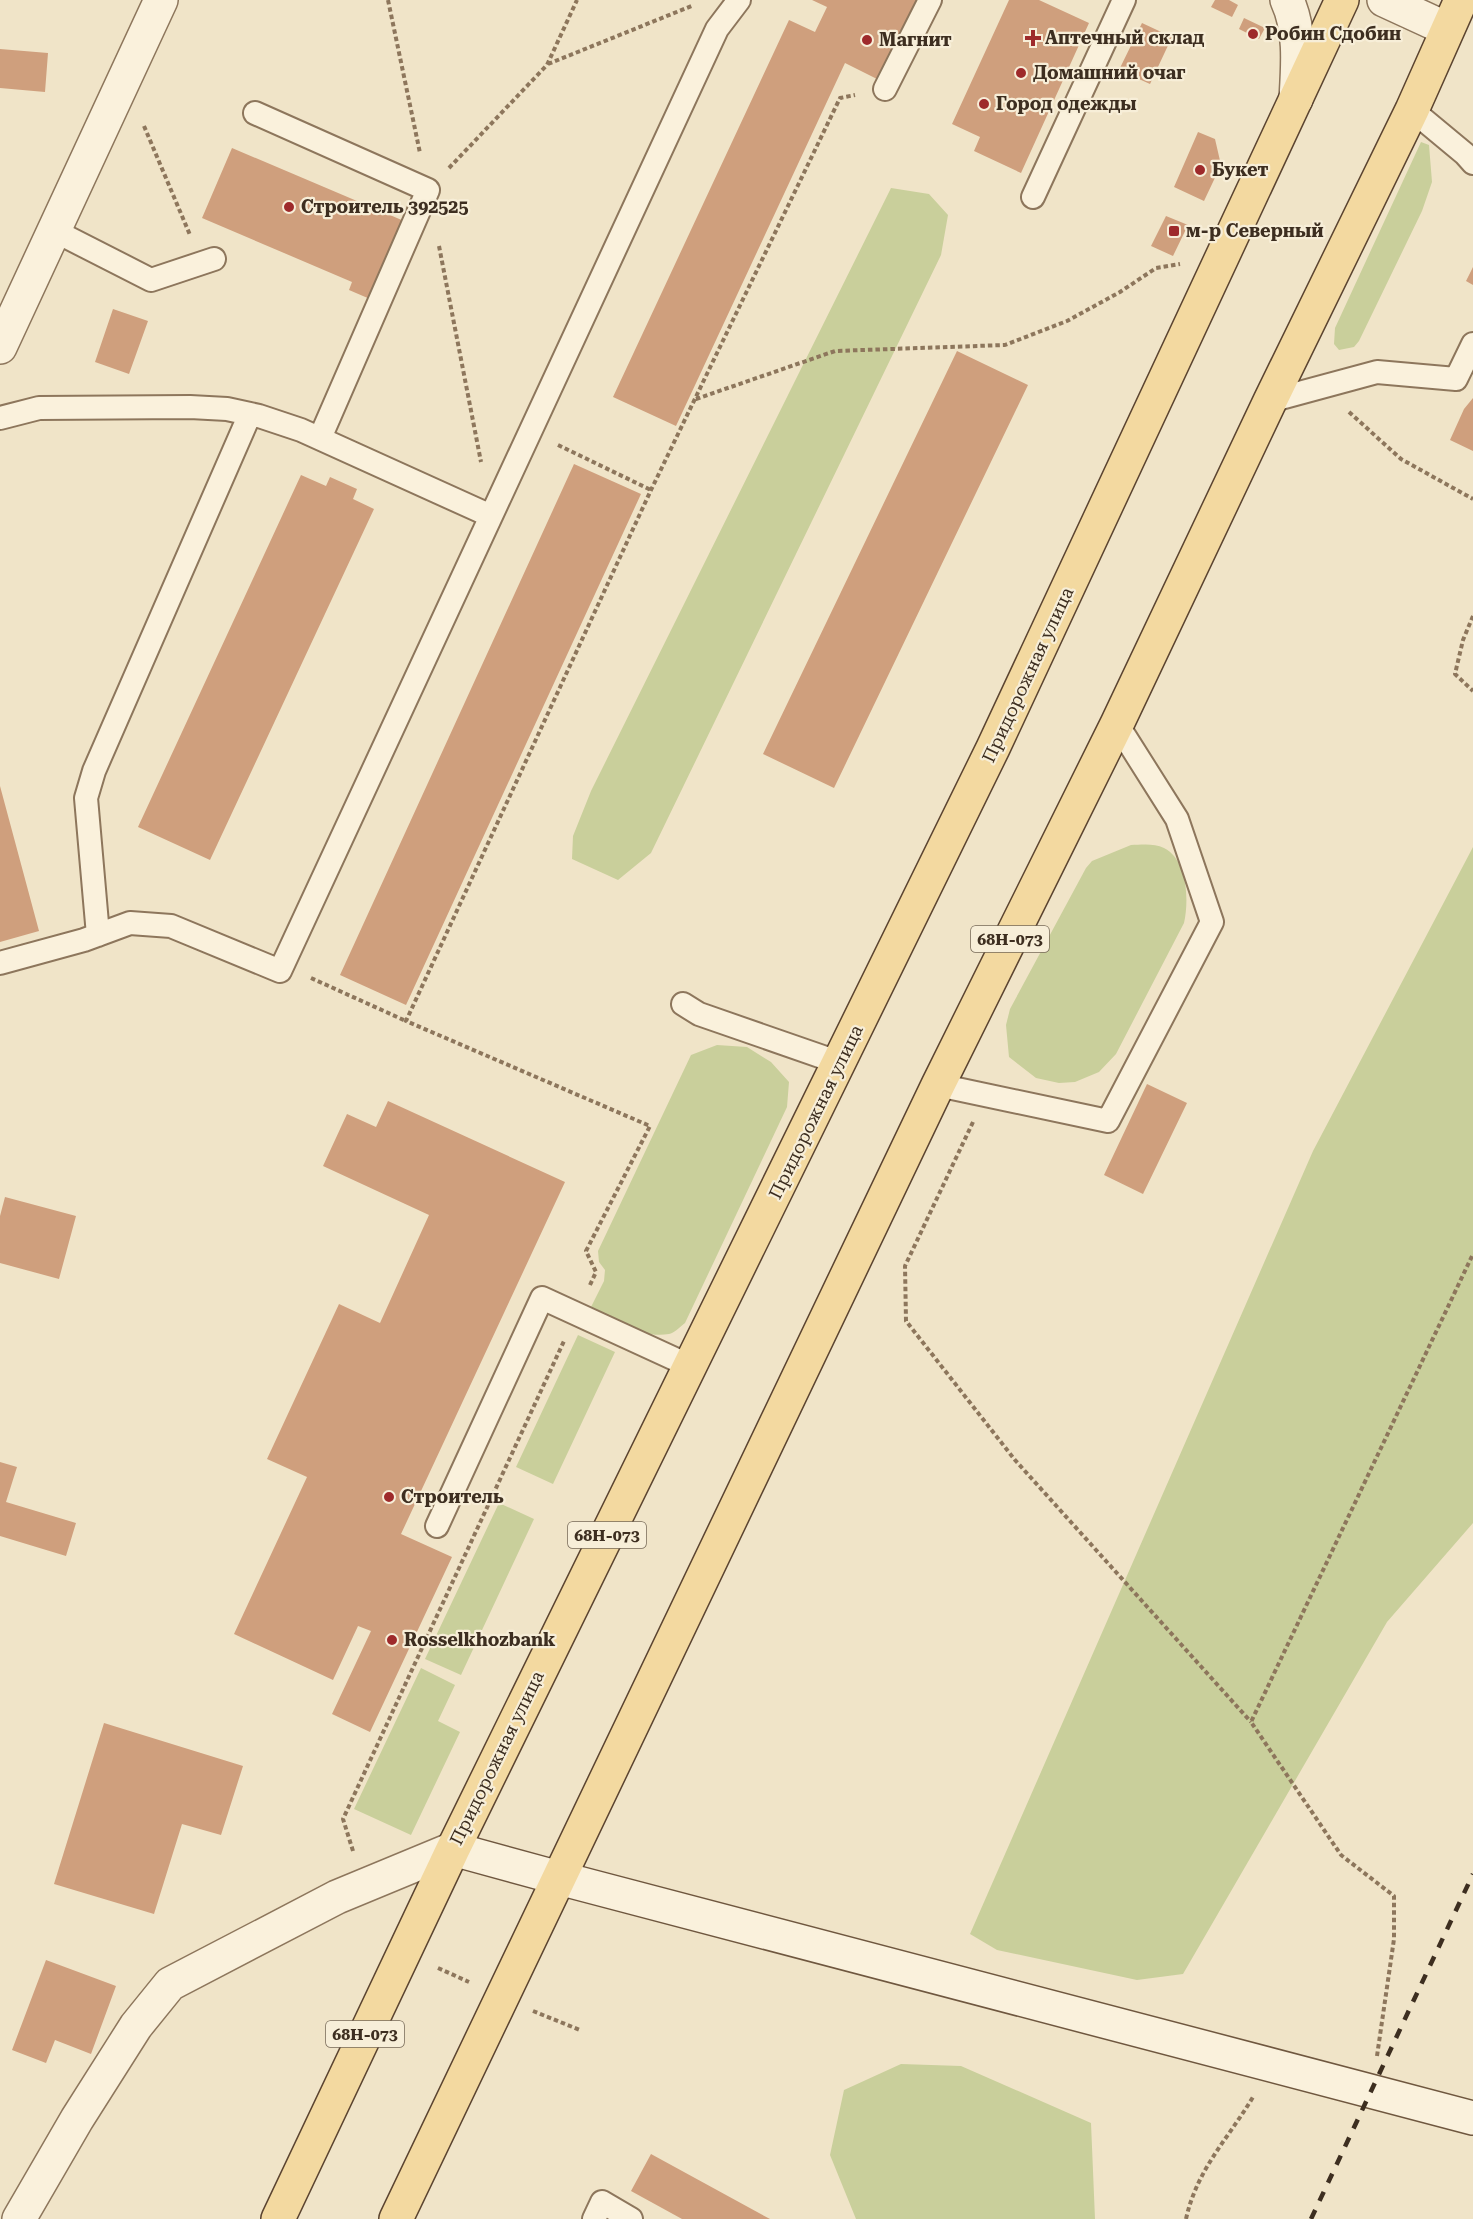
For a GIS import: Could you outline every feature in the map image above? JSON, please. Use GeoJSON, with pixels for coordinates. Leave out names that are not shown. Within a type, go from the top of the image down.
{"type":"FeatureCollection","features":[{"type":"Feature","properties":{"kind":"main road","name":"Придорожная улица"},"geometry":{"type":"LineString","coordinates":[[278,2219],[453,1849],[993,748],[1342,0]]}},
{"type":"Feature","properties":{"kind":"main road","name":"68Н-073"},"geometry":{"type":"LineString","coordinates":[[396,2219],[938,1085],[1117,723],[1412,110],[1454,14]]}},
{"type":"Feature","properties":{"kind":"street"},"geometry":{"type":"LineString","coordinates":[[0,347],[160,0]]}},
{"type":"Feature","properties":{"kind":"street"},"geometry":{"type":"LineString","coordinates":[[1287,0],[1292,11],[1298,55],[1296,99]]}},
{"type":"Feature","properties":{"kind":"street"},"geometry":{"type":"LineString","coordinates":[[1384,0],[1454,14]]}},
{"type":"Feature","properties":{"kind":"street"},"geometry":{"type":"LineString","coordinates":[[19,2219],[77,2119],[136,2026],[170,1984],[338,1897],[453,1849],[1473,2118]]}},
{"type":"Feature","properties":{"kind":"lane"},"geometry":{"type":"LineString","coordinates":[[0,963],[98,935],[130,923],[171,926],[280,971],[717,29],[739,0]]}},
{"type":"Feature","properties":{"kind":"lane"},"geometry":{"type":"LineString","coordinates":[[885,89],[930,0]]}},
{"type":"Feature","properties":{"kind":"lane"},"geometry":{"type":"LineString","coordinates":[[1033,197],[1124,0]]}},
{"type":"Feature","properties":{"kind":"lane"},"geometry":{"type":"LineString","coordinates":[[1412,110],[1473,163]]}},
{"type":"Feature","properties":{"kind":"lane"},"geometry":{"type":"LineString","coordinates":[[255,114],[428,190],[320,438]]}},
{"type":"Feature","properties":{"kind":"lane"},"geometry":{"type":"LineString","coordinates":[[53,230],[151,280],[208,261]]}},
{"type":"Feature","properties":{"kind":"lane"},"geometry":{"type":"LineString","coordinates":[[1270,401],[1377,372],[1456,379],[1473,344]]}},
{"type":"Feature","properties":{"kind":"lane"},"geometry":{"type":"LineString","coordinates":[[0,418],[39,408],[112,406],[226,409],[301,430],[491,516]]}},
{"type":"Feature","properties":{"kind":"lane"},"geometry":{"type":"LineString","coordinates":[[98,935],[86,798],[94,771],[250,414]]}},
{"type":"Feature","properties":{"kind":"lane"},"geometry":{"type":"LineString","coordinates":[[938,1085],[1108,1121],[1212,922],[1177,819],[1117,723]]}},
{"type":"Feature","properties":{"kind":"lane"},"geometry":{"type":"LineString","coordinates":[[683,1004],[699,1014],[840,1063]]}},
{"type":"Feature","properties":{"kind":"lane"},"geometry":{"type":"LineString","coordinates":[[437,1526],[542,1298],[690,1366]]}},
{"type":"Feature","properties":{"kind":"lane"},"geometry":{"type":"LineString","coordinates":[[594,2219],[602,2202],[631,2219]]}},
{"type":"Feature","properties":{"kind":"path"},"geometry":{"type":"LineString","coordinates":[[388,0],[428,190],[491,516]]}},
{"type":"Feature","properties":{"kind":"path"},"geometry":{"type":"LineString","coordinates":[[428,190],[547,64],[577,0]]}},
{"type":"Feature","properties":{"kind":"path"},"geometry":{"type":"LineString","coordinates":[[547,64],[697,4]]}},
{"type":"Feature","properties":{"kind":"path"},"geometry":{"type":"LineString","coordinates":[[124,78],[208,261]]}},
{"type":"Feature","properties":{"kind":"path"},"geometry":{"type":"LineString","coordinates":[[406,1020],[651,490],[840,98],[885,89]]}},
{"type":"Feature","properties":{"kind":"path"},"geometry":{"type":"LineString","coordinates":[[695,399],[835,351],[1005,345],[1067,321],[1120,292],[1156,268],[1181,264]]}},
{"type":"Feature","properties":{"kind":"path"},"geometry":{"type":"LineString","coordinates":[[1322,387],[1401,459],[1473,499]]}},
{"type":"Feature","properties":{"kind":"path"},"geometry":{"type":"LineString","coordinates":[[530,431],[651,490]]}},
{"type":"Feature","properties":{"kind":"path"},"geometry":{"type":"LineString","coordinates":[[1473,616],[1463,639],[1455,674],[1473,691]]}},
{"type":"Feature","properties":{"kind":"path"},"geometry":{"type":"LineString","coordinates":[[282,965],[650,1126],[586,1251],[596,1272],[343,1820]]}},
{"type":"Feature","properties":{"kind":"path"},"geometry":{"type":"LineString","coordinates":[[986,1095],[905,1266],[906,1321],[1015,1460],[1251,1722],[1341,1855],[1394,1896],[1394,1939],[1372,2091]]}},
{"type":"Feature","properties":{"kind":"path"},"geometry":{"type":"LineString","coordinates":[[1251,1722],[1473,1254]]}},
{"type":"Feature","properties":{"kind":"path"},"geometry":{"type":"LineString","coordinates":[[1186,2219],[1191,2197],[1217,2149],[1251,2100],[1270,2065]]}},
{"type":"Feature","properties":{"kind":"green space"},"geometry":{"type":"Polygon","coordinates":[[[1421,142],[1429,145],[1432,182],[1422,211],[1359,341],[1354,347],[1339,350],[1334,344],[1335,328],[1421,142]]]}},
{"type":"Feature","properties":{"kind":"green space"},"geometry":{"type":"Polygon","coordinates":[[[891,188],[929,194],[948,215],[941,255],[651,853],[618,880],[572,859],[573,836],[591,791],[891,188]]]}},
{"type":"Feature","properties":{"kind":"green space"},"geometry":{"type":"Polygon","coordinates":[[[1131,845],[1160,846],[1172,854],[1178,862],[1185,882],[1184,923],[1116,1054],[1099,1072],[1075,1082],[1059,1083],[1036,1078],[1009,1057],[1006,1025],[1010,1009],[1086,868],[1092,861],[1131,845]]]}},
{"type":"Feature","properties":{"kind":"green space"},"geometry":{"type":"Polygon","coordinates":[[[1473,847],[1473,1523],[1387,1622],[1183,1974],[1137,1980],[997,1950],[970,1934],[1313,1151],[1473,847]]]}},
{"type":"Feature","properties":{"kind":"green space"},"geometry":{"type":"Polygon","coordinates":[[[717,1045],[747,1047],[771,1062],[789,1082],[787,1107],[685,1323],[669,1334],[649,1334],[618,1323],[590,1309],[604,1281],[605,1270],[599,1262],[598,1251],[691,1055],[717,1045]]]}},
{"type":"Feature","properties":{"kind":"green space"},"geometry":{"type":"Polygon","coordinates":[[[578,1335],[615,1352],[553,1484],[516,1467],[578,1335]]]}},
{"type":"Feature","properties":{"kind":"green space"},"geometry":{"type":"Polygon","coordinates":[[[499,1503],[534,1519],[461,1675],[425,1659],[499,1503]]]}},
{"type":"Feature","properties":{"kind":"green space"},"geometry":{"type":"Polygon","coordinates":[[[421,1668],[455,1685],[438,1721],[460,1732],[411,1835],[354,1809],[421,1668]]]}},
{"type":"Feature","properties":{"kind":"green space"},"geometry":{"type":"Polygon","coordinates":[[[901,2064],[961,2066],[1091,2123],[1095,2219],[856,2219],[830,2155],[844,2090],[901,2064]]]}},
{"type":"Feature","properties":{"kind":"building"},"geometry":{"type":"Polygon","coordinates":[[[812,0],[922,0],[881,81],[845,63],[676,426],[613,397],[789,20],[815,32],[827,7],[812,0]]]}},
{"type":"Feature","properties":{"kind":"building","name":"Домашний очаг"},"geometry":{"type":"Polygon","coordinates":[[[1009,0],[1039,0],[1089,23],[1021,173],[974,151],[980,137],[952,124],[1009,0]]]}},
{"type":"Feature","properties":{"kind":"building"},"geometry":{"type":"Polygon","coordinates":[[[1215,0],[1229,0],[1238,5],[1232,17],[1211,7],[1215,0]]]}},
{"type":"Feature","properties":{"kind":"building"},"geometry":{"type":"Polygon","coordinates":[[[1244,18],[1265,28],[1259,39],[1239,29],[1244,18]]]}},
{"type":"Feature","properties":{"kind":"building"},"geometry":{"type":"Polygon","coordinates":[[[1142,23],[1172,37],[1150,84],[1119,70],[1142,23]]]}},
{"type":"Feature","properties":{"kind":"building"},"geometry":{"type":"Polygon","coordinates":[[[0,49],[48,53],[45,92],[0,88],[0,49]]]}},
{"type":"Feature","properties":{"kind":"building"},"geometry":{"type":"Polygon","coordinates":[[[1198,132],[1215,139],[1221,165],[1204,201],[1174,187],[1198,132]]]}},
{"type":"Feature","properties":{"kind":"building"},"geometry":{"type":"Polygon","coordinates":[[[232,148],[404,221],[370,299],[349,290],[352,282],[202,218],[232,148]]]}},
{"type":"Feature","properties":{"kind":"building"},"geometry":{"type":"Polygon","coordinates":[[[1166,216],[1188,225],[1173,256],[1151,246],[1166,216]]]}},
{"type":"Feature","properties":{"kind":"building"},"geometry":{"type":"Polygon","coordinates":[[[1473,267],[1473,285],[1466,281],[1473,267]]]}},
{"type":"Feature","properties":{"kind":"building"},"geometry":{"type":"Polygon","coordinates":[[[113,309],[148,321],[129,374],[95,362],[113,309]]]}},
{"type":"Feature","properties":{"kind":"building"},"geometry":{"type":"Polygon","coordinates":[[[957,351],[1028,385],[834,788],[763,754],[957,351]]]}},
{"type":"Feature","properties":{"kind":"building"},"geometry":{"type":"Polygon","coordinates":[[[1473,398],[1473,451],[1450,440],[1464,409],[1473,398]]]}},
{"type":"Feature","properties":{"kind":"building"},"geometry":{"type":"Polygon","coordinates":[[[574,464],[641,494],[406,1005],[340,975],[574,464]]]}},
{"type":"Feature","properties":{"kind":"building"},"geometry":{"type":"Polygon","coordinates":[[[301,475],[326,486],[330,477],[357,489],[353,499],[374,509],[210,860],[138,827],[301,475]]]}},
{"type":"Feature","properties":{"kind":"building"},"geometry":{"type":"Polygon","coordinates":[[[0,786],[39,931],[0,942],[0,786]]]}},
{"type":"Feature","properties":{"kind":"building"},"geometry":{"type":"Polygon","coordinates":[[[1147,1084],[1187,1103],[1143,1194],[1104,1175],[1147,1084]]]}},
{"type":"Feature","properties":{"kind":"building"},"geometry":{"type":"Polygon","coordinates":[[[388,1101],[565,1182],[401,1534],[452,1557],[370,1732],[332,1714],[371,1631],[358,1626],[333,1680],[234,1634],[307,1477],[267,1459],[339,1304],[380,1323],[429,1215],[323,1166],[347,1114],[376,1127],[388,1101]]]}},
{"type":"Feature","properties":{"kind":"building"},"geometry":{"type":"Polygon","coordinates":[[[5,1197],[76,1216],[59,1279],[0,1263],[0,1216],[5,1197]]]}},
{"type":"Feature","properties":{"kind":"building"},"geometry":{"type":"Polygon","coordinates":[[[0,1462],[17,1467],[6,1502],[76,1523],[66,1556],[0,1536],[0,1462]]]}},
{"type":"Feature","properties":{"kind":"building"},"geometry":{"type":"Polygon","coordinates":[[[104,1723],[243,1766],[221,1835],[182,1824],[154,1914],[54,1884],[104,1723]]]}},
{"type":"Feature","properties":{"kind":"building"},"geometry":{"type":"Polygon","coordinates":[[[46,1960],[116,1986],[91,2054],[55,2040],[46,2063],[12,2050],[46,1960]]]}},
{"type":"Feature","properties":{"kind":"building"},"geometry":{"type":"Polygon","coordinates":[[[651,2154],[770,2219],[682,2219],[631,2191],[651,2154]]]}},
{"type":"Feature","properties":{"kind":"railway"},"geometry":{"type":"LineString","coordinates":[[1311,2219],[1473,1874]]}},
{"type":"Feature","properties":{"kind":"place","name":"Робин Сдобин"},"geometry":{"type":"Point","coordinates":[1253,34]}},
{"type":"Feature","properties":{"kind":"place","name":"Аптечный склад"},"geometry":{"type":"Point","coordinates":[1033,38]}},
{"type":"Feature","properties":{"kind":"place","name":"Магнит"},"geometry":{"type":"Point","coordinates":[867,40]}},
{"type":"Feature","properties":{"kind":"place","name":"Домашний очаг"},"geometry":{"type":"Point","coordinates":[1021,73]}},
{"type":"Feature","properties":{"kind":"place","name":"Город одежды"},"geometry":{"type":"Point","coordinates":[984,104]}},
{"type":"Feature","properties":{"kind":"place","name":"Букет"},"geometry":{"type":"Point","coordinates":[1200,170]}},
{"type":"Feature","properties":{"kind":"place","name":"Строитель 392525"},"geometry":{"type":"Point","coordinates":[289,207]}},
{"type":"Feature","properties":{"kind":"place","name":"м-р Северный"},"geometry":{"type":"Point","coordinates":[1174,231]}},
{"type":"Feature","properties":{"kind":"place","name":"Строитель"},"geometry":{"type":"Point","coordinates":[389,1497]}},
{"type":"Feature","properties":{"kind":"place","name":"Rosselkhozbank"},"geometry":{"type":"Point","coordinates":[392,1640]}}]}
